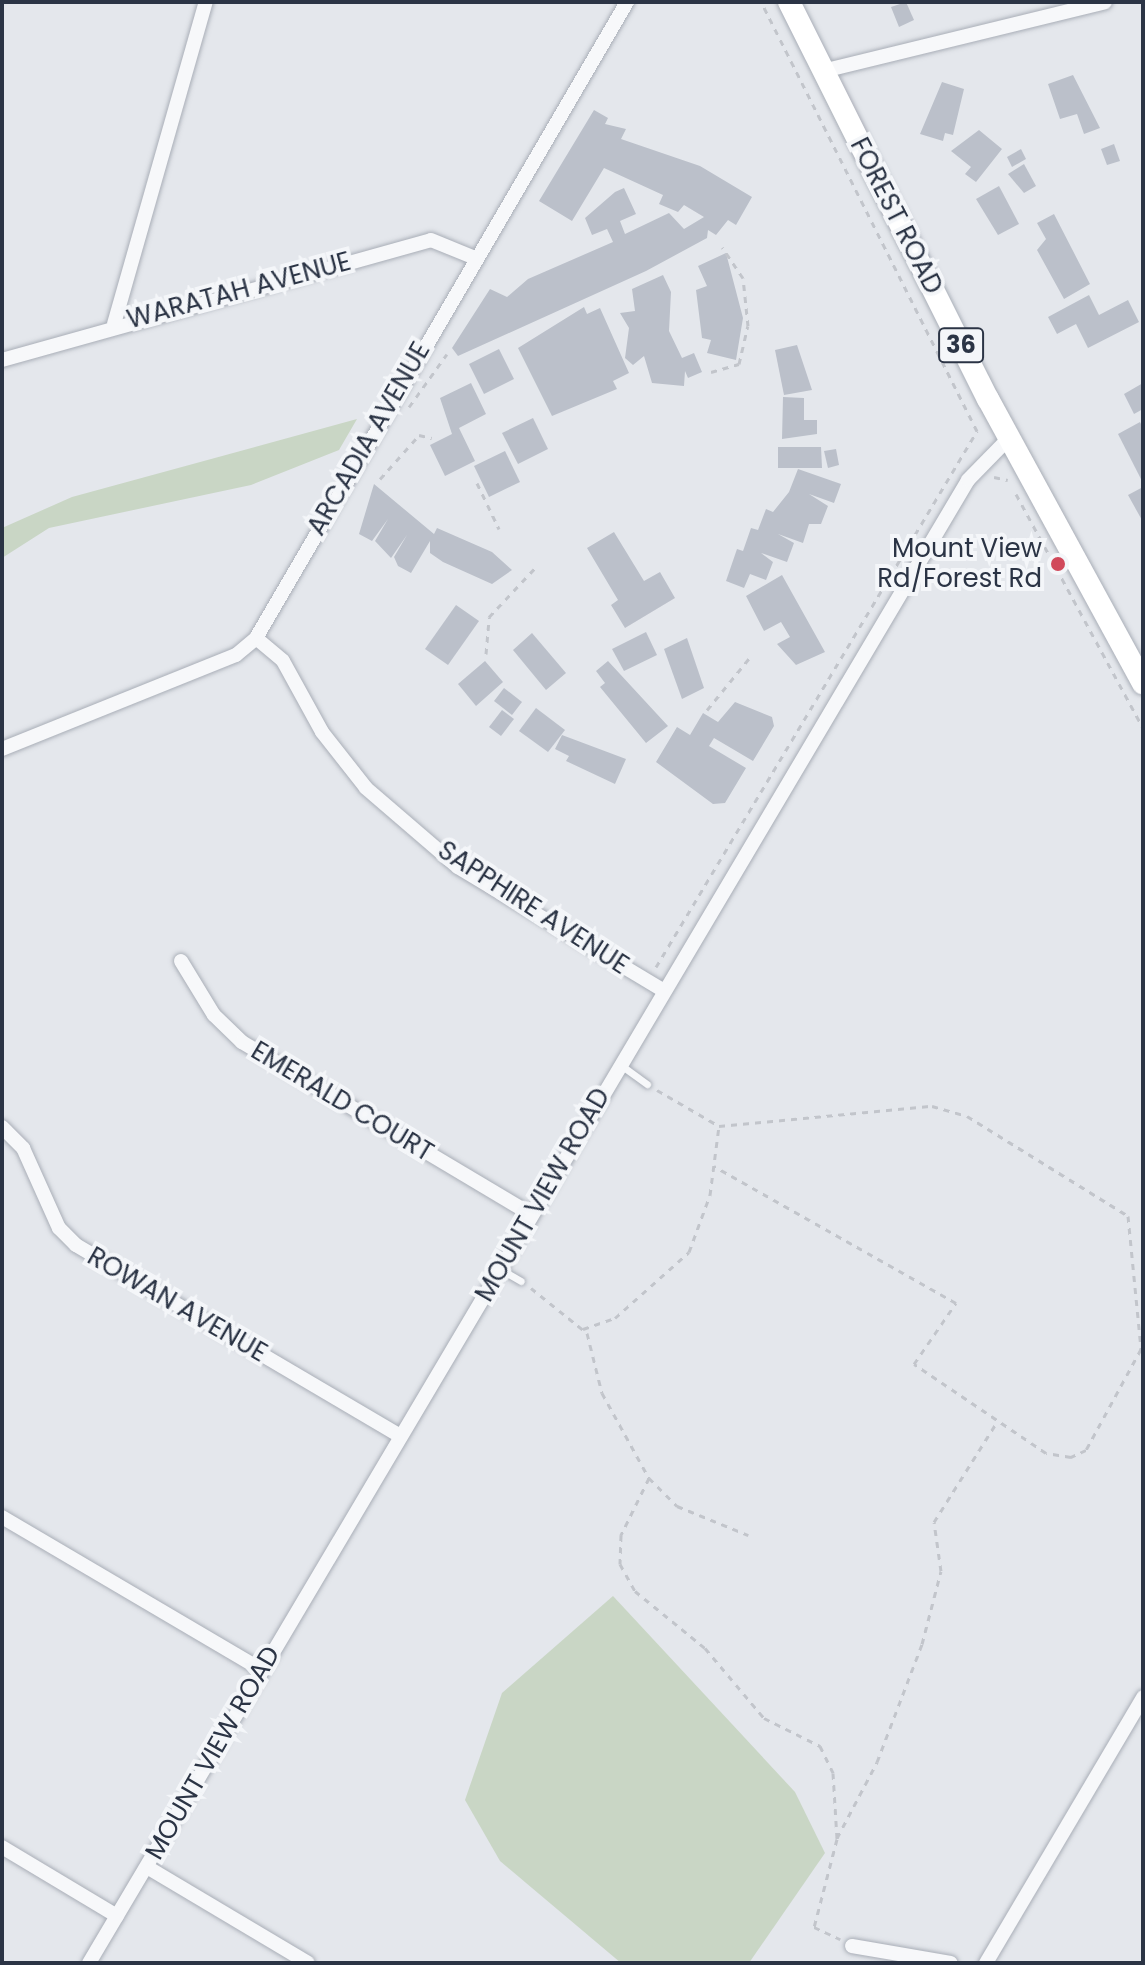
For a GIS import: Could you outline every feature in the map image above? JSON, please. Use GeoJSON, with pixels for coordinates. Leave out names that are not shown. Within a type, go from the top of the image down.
{"type":"FeatureCollection","features":[{"type":"Feature","properties":{"kind":"main road","name":"FOREST ROAD"},"geometry":{"type":"LineString","coordinates":[[789,2],[1009,438],[1143,683]]}},
{"type":"Feature","properties":{"kind":"street"},"geometry":{"type":"LineString","coordinates":[[114,324],[206,2]]}},
{"type":"Feature","properties":{"kind":"street","name":"ARCADIA AVENUE"},"geometry":{"type":"LineString","coordinates":[[2,749],[236,655],[256,638],[627,2]]}},
{"type":"Feature","properties":{"kind":"street"},"geometry":{"type":"LineString","coordinates":[[823,71],[1105,2]]}},
{"type":"Feature","properties":{"kind":"street","name":"WARATAH AVENUE"},"geometry":{"type":"LineString","coordinates":[[2,360],[114,324],[431,240],[475,258]]}},
{"type":"Feature","properties":{"kind":"street","name":"MOUNT VIEW ROAD"},"geometry":{"type":"LineString","coordinates":[[89,1963],[530,1214],[968,480],[1009,438]]}},
{"type":"Feature","properties":{"kind":"street","name":"SAPPHIRE AVENUE"},"geometry":{"type":"LineString","coordinates":[[256,638],[283,661],[322,732],[366,788],[458,867],[664,991]]}},
{"type":"Feature","properties":{"kind":"street","name":"EMERALD COURT"},"geometry":{"type":"LineString","coordinates":[[181,961],[214,1015],[242,1042],[530,1214]]}},
{"type":"Feature","properties":{"kind":"street","name":"ROWAN AVENUE"},"geometry":{"type":"LineString","coordinates":[[2,1127],[23,1148],[59,1228],[76,1245],[400,1436]]}},
{"type":"Feature","properties":{"kind":"street"},"geometry":{"type":"LineString","coordinates":[[2,1517],[262,1670]]}},
{"type":"Feature","properties":{"kind":"street"},"geometry":{"type":"LineString","coordinates":[[986,1963],[1143,1697]]}},
{"type":"Feature","properties":{"kind":"street"},"geometry":{"type":"LineString","coordinates":[[2,1847],[117,1916]]}},
{"type":"Feature","properties":{"kind":"street"},"geometry":{"type":"LineString","coordinates":[[147,1867],[308,1963]]}},
{"type":"Feature","properties":{"kind":"street"},"geometry":{"type":"LineString","coordinates":[[858,1947],[951,1963]]}},
{"type":"Feature","properties":{"kind":"lane"},"geometry":{"type":"LineString","coordinates":[[620,1065],[647,1084]]}},
{"type":"Feature","properties":{"kind":"lane"},"geometry":{"type":"LineString","coordinates":[[500,1269],[521,1281]]}},
{"type":"Feature","properties":{"kind":"path"},"geometry":{"type":"LineString","coordinates":[[656,968],[977,431],[761,2]]}},
{"type":"Feature","properties":{"kind":"path"},"geometry":{"type":"LineString","coordinates":[[711,372],[739,364],[748,326],[743,278],[722,247]]}},
{"type":"Feature","properties":{"kind":"path"},"geometry":{"type":"LineString","coordinates":[[406,405],[411,408],[447,354]]}},
{"type":"Feature","properties":{"kind":"path"},"geometry":{"type":"LineString","coordinates":[[380,479],[419,435],[432,438]]}},
{"type":"Feature","properties":{"kind":"path"},"geometry":{"type":"LineString","coordinates":[[996,476],[1006,477],[1143,728]]}},
{"type":"Feature","properties":{"kind":"path"},"geometry":{"type":"LineString","coordinates":[[477,483],[499,529]]}},
{"type":"Feature","properties":{"kind":"path"},"geometry":{"type":"LineString","coordinates":[[486,654],[489,617],[534,569]]}},
{"type":"Feature","properties":{"kind":"path"},"geometry":{"type":"LineString","coordinates":[[707,710],[751,656]]}},
{"type":"Feature","properties":{"kind":"path"},"geometry":{"type":"LineString","coordinates":[[647,1084],[719,1126],[932,1106],[967,1116],[1128,1216],[1141,1349],[1112,1409],[1086,1450],[1071,1457],[1046,1453],[914,1364],[956,1303],[714,1166]]}},
{"type":"Feature","properties":{"kind":"path"},"geometry":{"type":"LineString","coordinates":[[583,1329],[615,1318],[689,1252],[714,1166],[719,1126]]}},
{"type":"Feature","properties":{"kind":"path"},"geometry":{"type":"LineString","coordinates":[[521,1281],[583,1329],[602,1393],[649,1478],[677,1506],[748,1535]]}},
{"type":"Feature","properties":{"kind":"path"},"geometry":{"type":"LineString","coordinates":[[858,1947],[814,1927],[837,1839],[877,1762],[922,1644],[941,1571],[934,1522],[997,1422]]}},
{"type":"Feature","properties":{"kind":"path"},"geometry":{"type":"LineString","coordinates":[[649,1478],[621,1535],[620,1564],[635,1591],[705,1648],[764,1718],[820,1746],[833,1773],[837,1839]]}},
{"type":"Feature","properties":{"kind":"green space"},"geometry":{"type":"Polygon","coordinates":[[[357,419],[339,450],[251,485],[49,528],[2,558],[2,528],[72,497],[357,419]]]}},
{"type":"Feature","properties":{"kind":"green space"},"geometry":{"type":"Polygon","coordinates":[[[613,1596],[795,1792],[825,1853],[749,1963],[621,1963],[500,1861],[465,1800],[502,1693],[613,1596]]]}},
{"type":"Feature","properties":{"kind":"building"},"geometry":{"type":"Polygon","coordinates":[[[906,2],[914,20],[899,27],[891,7],[906,2]]]}},
{"type":"Feature","properties":{"kind":"building"},"geometry":{"type":"Polygon","coordinates":[[[1073,75],[1100,128],[1084,134],[1077,114],[1060,119],[1048,84],[1073,75]]]}},
{"type":"Feature","properties":{"kind":"building"},"geometry":{"type":"Polygon","coordinates":[[[942,82],[964,89],[953,135],[945,133],[943,141],[920,134],[942,82]]]}},
{"type":"Feature","properties":{"kind":"building"},"geometry":{"type":"Polygon","coordinates":[[[594,110],[608,118],[605,124],[626,129],[621,139],[700,166],[752,197],[736,225],[728,220],[716,235],[708,230],[707,238],[646,271],[458,356],[452,348],[490,289],[507,297],[528,279],[613,242],[607,229],[592,235],[585,218],[615,192],[624,188],[636,214],[620,221],[625,234],[669,213],[684,229],[704,217],[684,205],[678,212],[659,204],[663,195],[604,168],[572,221],[539,201],[594,110]]]}},
{"type":"Feature","properties":{"kind":"building"},"geometry":{"type":"Polygon","coordinates":[[[979,130],[1002,149],[976,182],[965,174],[971,167],[951,151],[979,130]]]}},
{"type":"Feature","properties":{"kind":"building"},"geometry":{"type":"Polygon","coordinates":[[[1114,144],[1120,161],[1107,165],[1101,149],[1114,144]]]}},
{"type":"Feature","properties":{"kind":"building"},"geometry":{"type":"Polygon","coordinates":[[[1021,149],[1026,159],[1012,167],[1007,157],[1021,149]]]}},
{"type":"Feature","properties":{"kind":"building"},"geometry":{"type":"Polygon","coordinates":[[[1024,164],[1036,186],[1024,193],[1008,174],[1024,164]]]}},
{"type":"Feature","properties":{"kind":"building"},"geometry":{"type":"Polygon","coordinates":[[[999,186],[1019,224],[998,235],[976,199],[999,186]]]}},
{"type":"Feature","properties":{"kind":"building"},"geometry":{"type":"Polygon","coordinates":[[[1054,214],[1090,284],[1064,299],[1037,250],[1046,239],[1037,223],[1054,214]]]}},
{"type":"Feature","properties":{"kind":"building"},"geometry":{"type":"Polygon","coordinates":[[[726,253],[743,318],[736,360],[707,353],[711,340],[702,338],[696,290],[707,286],[698,266],[726,253]]]}},
{"type":"Feature","properties":{"kind":"building"},"geometry":{"type":"Polygon","coordinates":[[[663,275],[671,292],[669,331],[682,358],[694,353],[702,372],[688,378],[685,371],[684,386],[652,383],[644,356],[633,365],[625,358],[629,328],[620,313],[635,311],[632,289],[663,275]]]}},
{"type":"Feature","properties":{"kind":"building"},"geometry":{"type":"Polygon","coordinates":[[[1089,295],[1099,315],[1128,300],[1139,322],[1088,348],[1076,324],[1057,334],[1048,317],[1089,295]]]}},
{"type":"Feature","properties":{"kind":"building"},"geometry":{"type":"Polygon","coordinates":[[[584,307],[587,314],[600,308],[629,373],[613,381],[617,389],[552,416],[518,348],[584,307]]]}},
{"type":"Feature","properties":{"kind":"building"},"geometry":{"type":"Polygon","coordinates":[[[797,345],[812,390],[784,395],[775,350],[797,345]]]}},
{"type":"Feature","properties":{"kind":"building"},"geometry":{"type":"Polygon","coordinates":[[[499,349],[514,379],[484,394],[469,364],[499,349]]]}},
{"type":"Feature","properties":{"kind":"building"},"geometry":{"type":"Polygon","coordinates":[[[471,383],[486,414],[459,428],[475,461],[445,476],[430,445],[452,434],[440,398],[471,383]]]}},
{"type":"Feature","properties":{"kind":"building"},"geometry":{"type":"Polygon","coordinates":[[[1143,383],[1143,409],[1134,414],[1124,394],[1143,383]]]}},
{"type":"Feature","properties":{"kind":"building"},"geometry":{"type":"Polygon","coordinates":[[[783,397],[804,398],[804,420],[817,420],[817,434],[782,439],[783,397]]]}},
{"type":"Feature","properties":{"kind":"building"},"geometry":{"type":"Polygon","coordinates":[[[533,418],[548,449],[518,464],[502,433],[533,418]]]}},
{"type":"Feature","properties":{"kind":"building"},"geometry":{"type":"Polygon","coordinates":[[[1140,422],[1143,428],[1143,483],[1118,434],[1140,422]]]}},
{"type":"Feature","properties":{"kind":"building"},"geometry":{"type":"Polygon","coordinates":[[[778,447],[821,447],[822,468],[778,468],[778,447]]]}},
{"type":"Feature","properties":{"kind":"building"},"geometry":{"type":"Polygon","coordinates":[[[836,449],[839,465],[828,468],[824,451],[836,449]]]}},
{"type":"Feature","properties":{"kind":"building"},"geometry":{"type":"Polygon","coordinates":[[[505,451],[520,482],[489,497],[474,466],[505,451]]]}},
{"type":"Feature","properties":{"kind":"building"},"geometry":{"type":"Polygon","coordinates":[[[798,469],[841,484],[834,503],[809,494],[828,506],[821,524],[809,524],[803,543],[778,534],[794,543],[787,562],[761,553],[773,562],[766,580],[750,574],[744,588],[726,581],[737,549],[743,551],[751,528],[758,530],[766,509],[773,512],[789,492],[798,469]]]}},
{"type":"Feature","properties":{"kind":"building"},"geometry":{"type":"Polygon","coordinates":[[[374,484],[434,534],[437,528],[492,552],[512,570],[492,584],[430,553],[430,541],[411,573],[398,566],[394,557],[407,535],[391,558],[375,541],[388,519],[372,541],[359,534],[374,484]]]}},
{"type":"Feature","properties":{"kind":"building"},"geometry":{"type":"Polygon","coordinates":[[[1143,487],[1143,522],[1128,495],[1143,487]]]}},
{"type":"Feature","properties":{"kind":"building"},"geometry":{"type":"Polygon","coordinates":[[[614,532],[644,581],[660,572],[675,598],[625,628],[611,605],[618,600],[587,548],[614,532]]]}},
{"type":"Feature","properties":{"kind":"building"},"geometry":{"type":"Polygon","coordinates":[[[782,575],[825,652],[796,665],[777,644],[790,637],[781,622],[764,631],[746,596],[782,575]]]}},
{"type":"Feature","properties":{"kind":"building"},"geometry":{"type":"Polygon","coordinates":[[[456,605],[479,621],[448,665],[425,649],[456,605]]]}},
{"type":"Feature","properties":{"kind":"building"},"geometry":{"type":"Polygon","coordinates":[[[646,632],[657,655],[624,671],[612,649],[646,632]]]}},
{"type":"Feature","properties":{"kind":"building"},"geometry":{"type":"Polygon","coordinates":[[[532,633],[566,673],[546,690],[513,650],[532,633]]]}},
{"type":"Feature","properties":{"kind":"building"},"geometry":{"type":"Polygon","coordinates":[[[687,638],[704,688],[682,699],[664,649],[687,638]]]}},
{"type":"Feature","properties":{"kind":"building"},"geometry":{"type":"Polygon","coordinates":[[[485,661],[503,682],[476,706],[458,684],[485,661]]]}},
{"type":"Feature","properties":{"kind":"building"},"geometry":{"type":"Polygon","coordinates":[[[608,661],[668,726],[646,743],[600,687],[605,683],[596,671],[608,661]]]}},
{"type":"Feature","properties":{"kind":"building"},"geometry":{"type":"Polygon","coordinates":[[[504,688],[522,702],[512,715],[494,701],[504,688]]]}},
{"type":"Feature","properties":{"kind":"building"},"geometry":{"type":"Polygon","coordinates":[[[735,702],[772,717],[774,726],[753,761],[714,738],[709,746],[746,768],[725,803],[713,804],[656,762],[677,727],[690,735],[703,713],[718,722],[735,702]]]}},
{"type":"Feature","properties":{"kind":"building"},"geometry":{"type":"Polygon","coordinates":[[[536,708],[565,730],[548,752],[519,731],[536,708]]]}},
{"type":"Feature","properties":{"kind":"building"},"geometry":{"type":"Polygon","coordinates":[[[502,710],[514,719],[501,736],[489,727],[502,710]]]}},
{"type":"Feature","properties":{"kind":"building"},"geometry":{"type":"Polygon","coordinates":[[[562,735],[626,759],[615,784],[566,761],[569,756],[555,749],[562,735]]]}},
{"type":"Feature","properties":{"kind":"place","name":"Mount View Rd/Forest Rd"},"geometry":{"type":"Point","coordinates":[1058,564]}}]}
